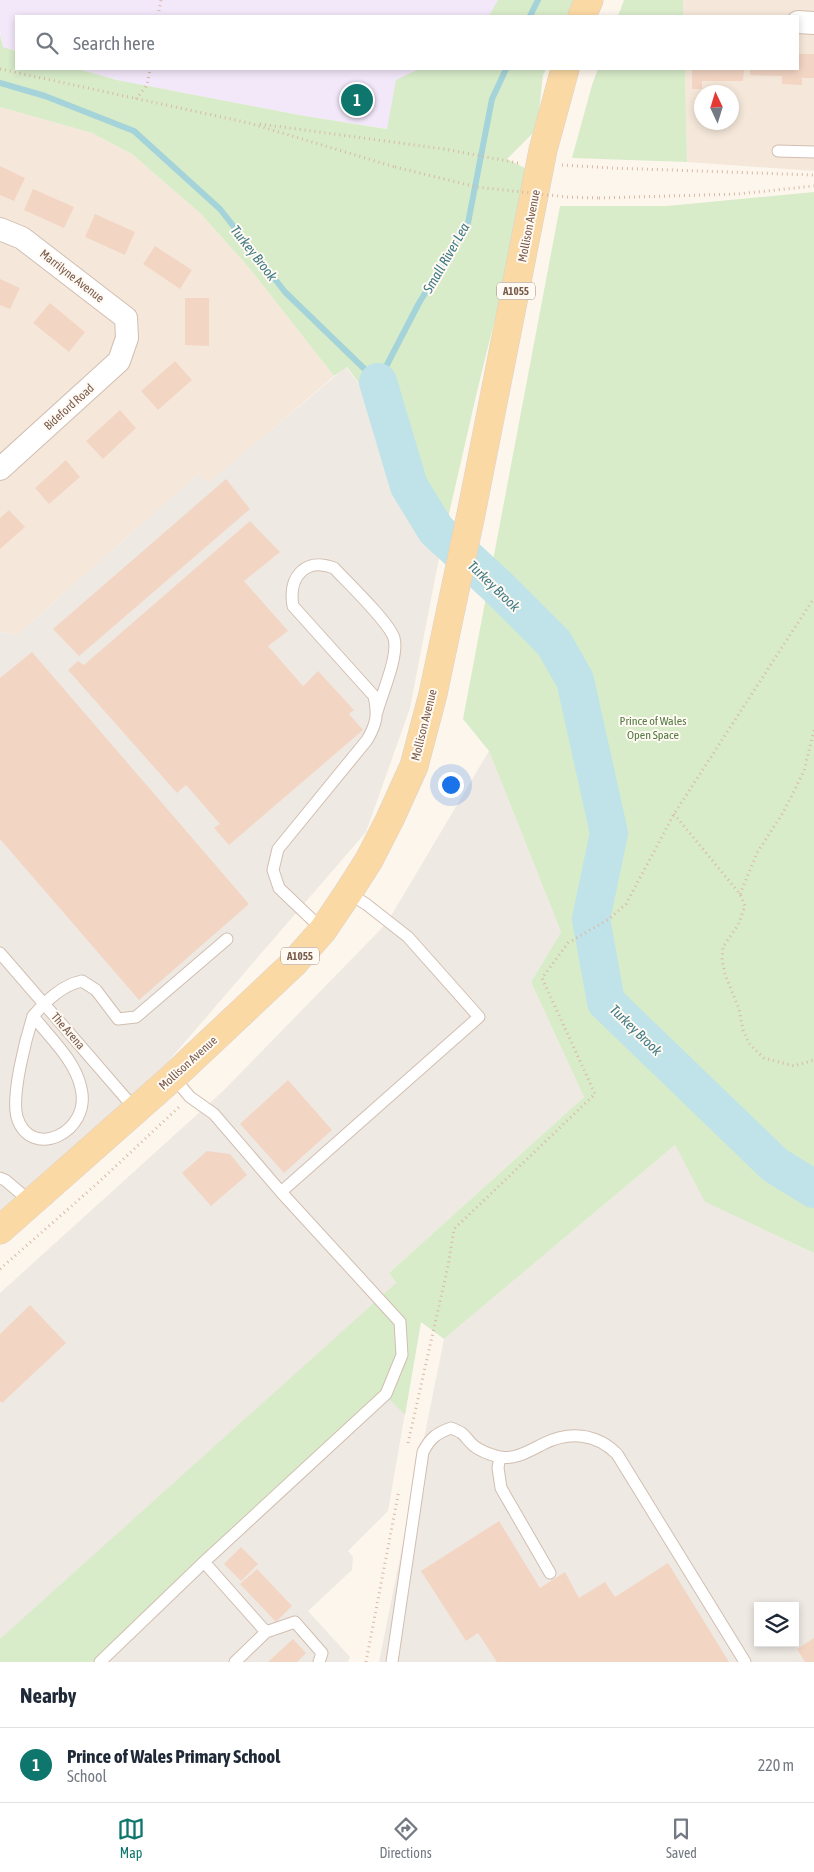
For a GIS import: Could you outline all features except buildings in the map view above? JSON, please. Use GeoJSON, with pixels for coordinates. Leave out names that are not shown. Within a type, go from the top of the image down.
{"type":"FeatureCollection","features":[{"type":"Feature","properties":{"kind":"main road"},"geometry":{"type":"LineString","coordinates":[[582,15],[589,0]]}},
{"type":"Feature","properties":{"kind":"main road","name":"Mollison Avenue"},"geometry":{"type":"LineString","coordinates":[[0,1230],[173,1077],[294,963],[323,930],[369,860],[386,827],[414,766],[433,694],[471,514],[543,150],[565,70]]}},
{"type":"Feature","properties":{"kind":"street"},"geometry":{"type":"LineString","coordinates":[[799,22],[814,23]]}},
{"type":"Feature","properties":{"kind":"street","name":"Marrilyne Avenue"},"geometry":{"type":"LineString","coordinates":[[0,229],[22,238],[126,318],[127,338]]}},
{"type":"Feature","properties":{"kind":"street","name":"Bideford Road"},"geometry":{"type":"LineString","coordinates":[[0,470],[119,362],[127,338]]}},
{"type":"Feature","properties":{"kind":"lane"},"geometry":{"type":"LineString","coordinates":[[778,151],[814,152]]}},
{"type":"Feature","properties":{"kind":"lane"},"geometry":{"type":"LineString","coordinates":[[323,930],[279,888],[272,870],[278,849],[367,740],[374,728],[394,654],[394,639],[388,626],[334,568],[324,564],[302,570],[295,580],[291,593],[293,606],[374,696],[377,712]]}},
{"type":"Feature","properties":{"kind":"lane"},"geometry":{"type":"LineString","coordinates":[[281,1192],[479,1017],[408,937],[366,904],[348,893]]}},
{"type":"Feature","properties":{"kind":"lane"},"geometry":{"type":"LineString","coordinates":[[33,1016],[75,1070],[82,1089],[83,1100],[78,1116],[70,1130],[60,1137],[45,1139],[30,1136],[22,1128],[17,1116],[16,1098],[23,1053],[33,1016],[44,1004],[70,983],[82,980],[96,990],[118,1018],[136,1017],[227,940]]}},
{"type":"Feature","properties":{"kind":"lane","name":"The Arena"},"geometry":{"type":"LineString","coordinates":[[0,953],[135,1109]]}},
{"type":"Feature","properties":{"kind":"lane"},"geometry":{"type":"LineString","coordinates":[[100,1662],[204,1562],[386,1394],[402,1355],[400,1322],[281,1192],[214,1114],[190,1097],[173,1077]]}},
{"type":"Feature","properties":{"kind":"lane"},"geometry":{"type":"LineString","coordinates":[[0,1178],[31,1202]]}},
{"type":"Feature","properties":{"kind":"lane"},"geometry":{"type":"LineString","coordinates":[[392,1662],[424,1452],[428,1441],[436,1434],[451,1428],[464,1433],[475,1447],[500,1457],[527,1453],[560,1437],[582,1436],[597,1439],[608,1445],[617,1454],[745,1662]]}},
{"type":"Feature","properties":{"kind":"lane"},"geometry":{"type":"LineString","coordinates":[[500,1457],[498,1468],[501,1488],[550,1572]]}},
{"type":"Feature","properties":{"kind":"lane"},"geometry":{"type":"LineString","coordinates":[[204,1562],[266,1632]]}},
{"type":"Feature","properties":{"kind":"lane"},"geometry":{"type":"LineString","coordinates":[[235,1662],[266,1632],[295,1622],[322,1653],[319,1662]]}},
{"type":"Feature","properties":{"kind":"path"},"geometry":{"type":"LineString","coordinates":[[158,15],[161,0]]}},
{"type":"Feature","properties":{"kind":"path"},"geometry":{"type":"LineString","coordinates":[[0,69],[249,122],[520,163]]}},
{"type":"Feature","properties":{"kind":"path"},"geometry":{"type":"LineString","coordinates":[[136,99],[147,85],[150,70]]}},
{"type":"Feature","properties":{"kind":"path"},"geometry":{"type":"LineString","coordinates":[[249,122],[395,167],[478,187],[599,198],[738,194],[814,186]]}},
{"type":"Feature","properties":{"kind":"path"},"geometry":{"type":"LineString","coordinates":[[555,164],[612,168],[814,175]]}},
{"type":"Feature","properties":{"kind":"path"},"geometry":{"type":"LineString","coordinates":[[408,1447],[417,1398],[448,1266],[454,1229],[595,1094],[542,978],[568,943],[608,919],[626,904],[674,814],[814,598]]}},
{"type":"Feature","properties":{"kind":"path"},"geometry":{"type":"LineString","coordinates":[[740,894],[757,853],[784,811],[804,771],[814,730]]}},
{"type":"Feature","properties":{"kind":"path"},"geometry":{"type":"LineString","coordinates":[[674,814],[740,894],[744,906],[738,925],[723,947],[722,960],[725,974],[739,1009],[742,1030],[750,1045],[764,1058],[794,1066],[814,1060]]}},
{"type":"Feature","properties":{"kind":"path"},"geometry":{"type":"LineString","coordinates":[[366,1662],[400,1486]]}},
{"type":"Feature","properties":{"kind":"shaded area"},"geometry":{"type":"Polygon","coordinates":[[[0,0],[534,0],[527,15],[15,15],[15,51],[3,47],[0,31],[0,0]]]}},
{"type":"Feature","properties":{"kind":"shaded area"},"geometry":{"type":"Polygon","coordinates":[[[683,0],[814,0],[814,171],[687,162],[685,70],[799,70],[799,15],[683,15],[683,0]]]}},
{"type":"Feature","properties":{"kind":"shaded area"},"geometry":{"type":"Polygon","coordinates":[[[82,70],[504,70],[472,142],[299,115],[117,80],[82,70]]]}},
{"type":"Feature","properties":{"kind":"shaded area"},"geometry":{"type":"Polygon","coordinates":[[[0,107],[92,133],[132,154],[201,214],[250,269],[334,376],[208,484],[198,474],[17,635],[0,632],[0,107]]]}},
{"type":"Feature","properties":{"kind":"shaded area"},"geometry":{"type":"Polygon","coordinates":[[[346,367],[375,405],[400,489],[419,529],[440,553],[410,708],[366,832],[159,1072],[0,1213],[0,632],[17,635],[198,474],[208,483],[346,367]]]}},
{"type":"Feature","properties":{"kind":"shaded area"},"geometry":{"type":"Polygon","coordinates":[[[489,751],[561,932],[531,982],[584,1097],[389,1273],[421,1321],[388,1511],[348,1551],[353,1557],[352,1570],[308,1611],[350,1657],[348,1662],[0,1662],[0,1293],[223,1091],[380,930],[388,921],[489,751]]]}},
{"type":"Feature","properties":{"kind":"shaded area"},"geometry":{"type":"Polygon","coordinates":[[[675,1145],[706,1202],[814,1253],[814,1662],[379,1662],[444,1339],[675,1145]]]}},
{"type":"Feature","properties":{"kind":"green space"},"geometry":{"type":"Polygon","coordinates":[[[498,0],[576,0],[569,15],[490,15],[498,0]]]}},
{"type":"Feature","properties":{"kind":"green space"},"geometry":{"type":"Polygon","coordinates":[[[624,0],[683,0],[683,15],[618,15],[624,0]]]}},
{"type":"Feature","properties":{"kind":"green space"},"geometry":{"type":"Polygon","coordinates":[[[0,34],[3,47],[15,51],[15,70],[82,70],[117,80],[299,115],[387,129],[396,80],[417,70],[546,70],[543,75],[537,129],[507,159],[531,171],[440,553],[419,529],[400,489],[375,405],[347,367],[334,376],[250,269],[201,214],[132,154],[92,133],[0,107],[0,34]]]}},
{"type":"Feature","properties":{"kind":"green space"},"geometry":{"type":"Polygon","coordinates":[[[598,70],[685,70],[687,162],[572,158],[598,70]]]}},
{"type":"Feature","properties":{"kind":"green space","name":"Prince of Wales Open Space"},"geometry":{"type":"Polygon","coordinates":[[[814,192],[814,1253],[705,1202],[675,1145],[444,1339],[421,1322],[405,1415],[383,1393],[94,1662],[0,1662],[0,1639],[396,1283],[389,1273],[584,1097],[531,982],[561,932],[489,751],[463,719],[560,206],[667,206],[814,192]]]}},
{"type":"Feature","properties":{"kind":"waterway","name":"Small River Lea"},"geometry":{"type":"LineString","coordinates":[[530,15],[538,0]]}},
{"type":"Feature","properties":{"kind":"waterway","name":"Turkey Brook"},"geometry":{"type":"LineString","coordinates":[[0,83],[45,96],[134,131],[220,209],[285,292],[378,382],[419,303],[468,223],[492,99],[506,70]]}},
{"type":"Feature","properties":{"kind":"waterway","name":"Turkey Brook"},"geometry":{"type":"LineString","coordinates":[[378,382],[409,486],[436,530],[499,588],[554,643],[575,680],[609,833],[591,919],[606,1002],[775,1165],[814,1189]]}},
{"type":"Feature","properties":{"kind":"place","name":"Prince of Wales Primary School"},"geometry":{"type":"Point","coordinates":[357,100]}}]}
